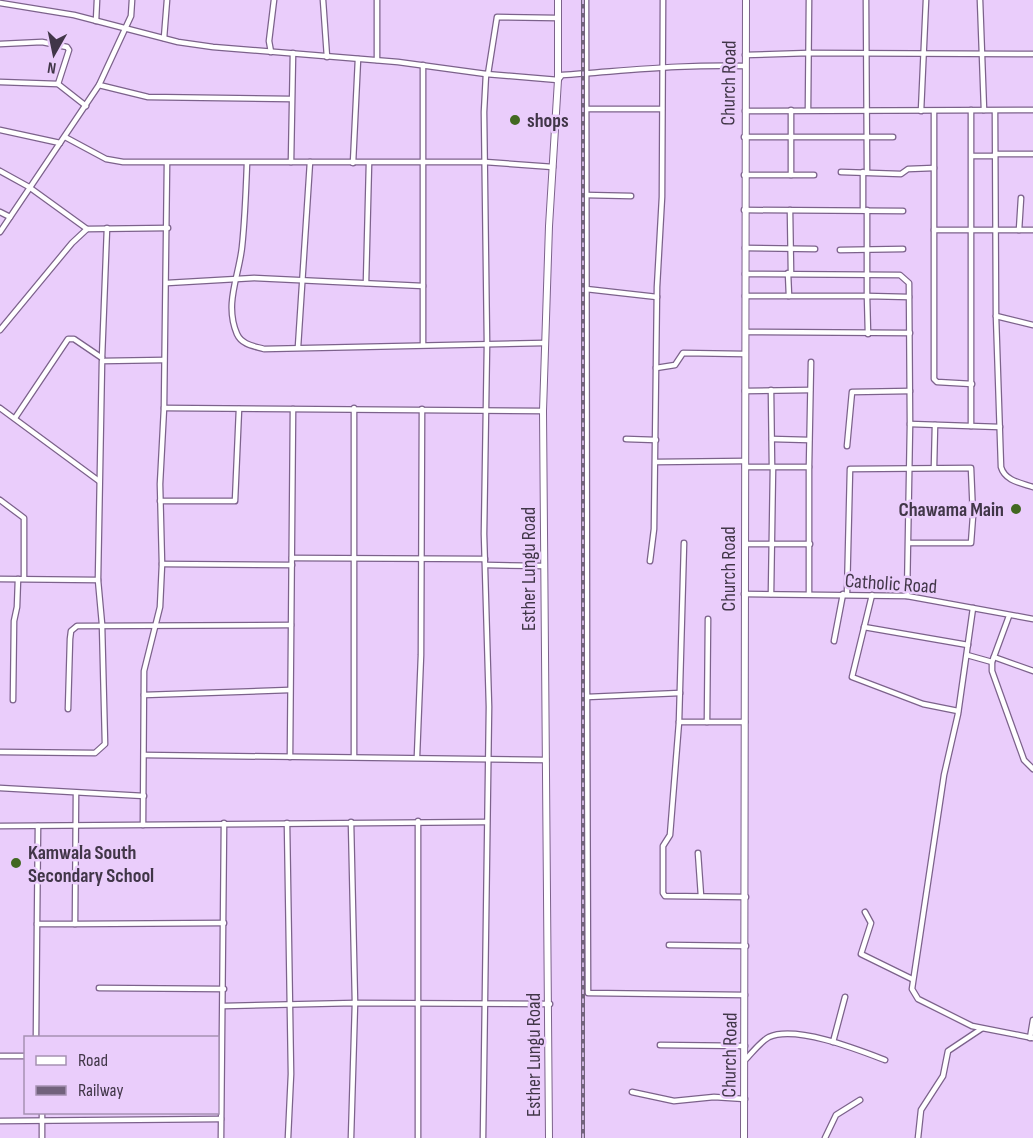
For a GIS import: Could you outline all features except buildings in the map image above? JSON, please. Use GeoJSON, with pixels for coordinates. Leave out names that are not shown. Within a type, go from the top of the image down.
{"type":"FeatureCollection","features":[{"type":"Feature","properties":{"kind":"street"},"geometry":{"type":"LineString","coordinates":[[96,21],[97,0]]}},
{"type":"Feature","properties":{"kind":"street"},"geometry":{"type":"LineString","coordinates":[[0,232],[99,85],[130,16],[132,0]]}},
{"type":"Feature","properties":{"kind":"street"},"geometry":{"type":"LineString","coordinates":[[164,38],[167,0]]}},
{"type":"Feature","properties":{"kind":"street"},"geometry":{"type":"LineString","coordinates":[[271,52],[269,40],[274,0]]}},
{"type":"Feature","properties":{"kind":"street"},"geometry":{"type":"LineString","coordinates":[[323,0],[327,57]]}},
{"type":"Feature","properties":{"kind":"street"},"geometry":{"type":"LineString","coordinates":[[376,0],[377,60]]}},
{"type":"Feature","properties":{"kind":"street","name":"Esther Lungu Road"},"geometry":{"type":"LineString","coordinates":[[549,1138],[550,1004],[543,411],[544,343],[558,80],[558,0]]}},
{"type":"Feature","properties":{"kind":"street"},"geometry":{"type":"LineString","coordinates":[[586,0],[588,993],[746,994]]}},
{"type":"Feature","properties":{"kind":"street"},"geometry":{"type":"LineString","coordinates":[[650,561],[656,462],[657,297],[662,196],[663,0]]}},
{"type":"Feature","properties":{"kind":"street","name":"Church Road"},"geometry":{"type":"LineString","coordinates":[[744,1138],[746,332],[744,111],[746,0]]}},
{"type":"Feature","properties":{"kind":"street"},"geometry":{"type":"LineString","coordinates":[[808,110],[809,0]]}},
{"type":"Feature","properties":{"kind":"street"},"geometry":{"type":"LineString","coordinates":[[866,0],[868,136],[865,210],[868,334]]}},
{"type":"Feature","properties":{"kind":"street"},"geometry":{"type":"LineString","coordinates":[[921,111],[926,0]]}},
{"type":"Feature","properties":{"kind":"street"},"geometry":{"type":"LineString","coordinates":[[980,0],[984,110]]}},
{"type":"Feature","properties":{"kind":"street"},"geometry":{"type":"LineString","coordinates":[[0,3],[125,27],[164,38],[202,45],[377,60],[487,74],[558,80],[562,75],[622,69],[702,64],[745,66]]}},
{"type":"Feature","properties":{"kind":"street"},"geometry":{"type":"LineString","coordinates":[[483,1138],[486,760],[489,707],[485,559],[487,74],[497,17],[557,18]]}},
{"type":"Feature","properties":{"kind":"street"},"geometry":{"type":"LineString","coordinates":[[0,44],[42,42],[67,46],[69,50],[58,84]]}},
{"type":"Feature","properties":{"kind":"street"},"geometry":{"type":"LineString","coordinates":[[745,56],[867,52],[1033,54]]}},
{"type":"Feature","properties":{"kind":"street"},"geometry":{"type":"LineString","coordinates":[[291,162],[293,53]]}},
{"type":"Feature","properties":{"kind":"street"},"geometry":{"type":"LineString","coordinates":[[353,163],[358,59]]}},
{"type":"Feature","properties":{"kind":"street"},"geometry":{"type":"LineString","coordinates":[[423,65],[423,344]]}},
{"type":"Feature","properties":{"kind":"street"},"geometry":{"type":"LineString","coordinates":[[0,82],[58,84],[86,106]]}},
{"type":"Feature","properties":{"kind":"street"},"geometry":{"type":"LineString","coordinates":[[99,85],[148,97],[291,99]]}},
{"type":"Feature","properties":{"kind":"street"},"geometry":{"type":"LineString","coordinates":[[587,109],[662,109]]}},
{"type":"Feature","properties":{"kind":"street"},"geometry":{"type":"LineString","coordinates":[[791,110],[791,175]]}},
{"type":"Feature","properties":{"kind":"street"},"geometry":{"type":"LineString","coordinates":[[971,110],[971,426]]}},
{"type":"Feature","properties":{"kind":"street"},"geometry":{"type":"LineString","coordinates":[[744,111],[1033,110]]}},
{"type":"Feature","properties":{"kind":"street"},"geometry":{"type":"LineString","coordinates":[[934,111],[934,379],[937,382],[972,384]]}},
{"type":"Feature","properties":{"kind":"street"},"geometry":{"type":"LineString","coordinates":[[995,111],[996,316],[999,427],[1003,473],[1012,480],[1033,486]]}},
{"type":"Feature","properties":{"kind":"street"},"geometry":{"type":"LineString","coordinates":[[0,130],[60,143]]}},
{"type":"Feature","properties":{"kind":"street"},"geometry":{"type":"LineString","coordinates":[[65,137],[106,159],[167,163],[422,161],[485,162],[553,167]]}},
{"type":"Feature","properties":{"kind":"street"},"geometry":{"type":"LineString","coordinates":[[744,137],[893,137]]}},
{"type":"Feature","properties":{"kind":"street"},"geometry":{"type":"LineString","coordinates":[[972,156],[1033,154]]}},
{"type":"Feature","properties":{"kind":"street"},"geometry":{"type":"LineString","coordinates":[[298,347],[310,162]]}},
{"type":"Feature","properties":{"kind":"street"},"geometry":{"type":"LineString","coordinates":[[143,825],[144,671],[160,607],[162,564],[160,501],[168,228],[167,163]]}},
{"type":"Feature","properties":{"kind":"street"},"geometry":{"type":"LineString","coordinates":[[247,163],[242,245],[233,279],[233,321],[241,340],[264,349],[544,343]]}},
{"type":"Feature","properties":{"kind":"street"},"geometry":{"type":"LineString","coordinates":[[366,283],[369,163]]}},
{"type":"Feature","properties":{"kind":"street"},"geometry":{"type":"LineString","coordinates":[[841,172],[901,174],[908,169],[934,168]]}},
{"type":"Feature","properties":{"kind":"street"},"geometry":{"type":"LineString","coordinates":[[0,171],[29,187],[87,229],[168,228]]}},
{"type":"Feature","properties":{"kind":"street"},"geometry":{"type":"LineString","coordinates":[[744,175],[814,175]]}},
{"type":"Feature","properties":{"kind":"street"},"geometry":{"type":"LineString","coordinates":[[585,195],[631,196]]}},
{"type":"Feature","properties":{"kind":"street"},"geometry":{"type":"LineString","coordinates":[[1019,230],[1021,198]]}},
{"type":"Feature","properties":{"kind":"street"},"geometry":{"type":"LineString","coordinates":[[744,210],[903,211]]}},
{"type":"Feature","properties":{"kind":"street"},"geometry":{"type":"LineString","coordinates":[[789,296],[790,210]]}},
{"type":"Feature","properties":{"kind":"street"},"geometry":{"type":"LineString","coordinates":[[0,213],[10,217]]}},
{"type":"Feature","properties":{"kind":"street"},"geometry":{"type":"LineString","coordinates":[[0,752],[85,754],[100,751],[106,736],[98,580],[107,228]]}},
{"type":"Feature","properties":{"kind":"street"},"geometry":{"type":"LineString","coordinates":[[0,330],[72,243],[87,229]]}},
{"type":"Feature","properties":{"kind":"street"},"geometry":{"type":"LineString","coordinates":[[934,230],[1033,230]]}},
{"type":"Feature","properties":{"kind":"street"},"geometry":{"type":"LineString","coordinates":[[745,248],[815,249]]}},
{"type":"Feature","properties":{"kind":"street"},"geometry":{"type":"LineString","coordinates":[[840,250],[903,249]]}},
{"type":"Feature","properties":{"kind":"street"},"geometry":{"type":"LineString","coordinates":[[745,274],[866,273],[906,277],[909,283],[910,333],[910,543],[907,596]]}},
{"type":"Feature","properties":{"kind":"street"},"geometry":{"type":"LineString","coordinates":[[166,283],[233,279],[423,286]]}},
{"type":"Feature","properties":{"kind":"street"},"geometry":{"type":"LineString","coordinates":[[586,289],[657,297]]}},
{"type":"Feature","properties":{"kind":"street"},"geometry":{"type":"LineString","coordinates":[[745,296],[909,297]]}},
{"type":"Feature","properties":{"kind":"street"},"geometry":{"type":"LineString","coordinates":[[996,316],[1033,325]]}},
{"type":"Feature","properties":{"kind":"street"},"geometry":{"type":"LineString","coordinates":[[746,332],[910,333]]}},
{"type":"Feature","properties":{"kind":"street"},"geometry":{"type":"LineString","coordinates":[[15,418],[68,339],[74,339],[102,359],[164,360]]}},
{"type":"Feature","properties":{"kind":"street"},"geometry":{"type":"LineString","coordinates":[[656,368],[675,365],[683,353],[745,354]]}},
{"type":"Feature","properties":{"kind":"street"},"geometry":{"type":"LineString","coordinates":[[809,594],[811,362]]}},
{"type":"Feature","properties":{"kind":"street"},"geometry":{"type":"LineString","coordinates":[[771,390],[771,594]]}},
{"type":"Feature","properties":{"kind":"street"},"geometry":{"type":"LineString","coordinates":[[745,391],[810,390]]}},
{"type":"Feature","properties":{"kind":"street"},"geometry":{"type":"LineString","coordinates":[[847,447],[852,392],[910,390]]}},
{"type":"Feature","properties":{"kind":"street"},"geometry":{"type":"LineString","coordinates":[[0,408],[99,481]]}},
{"type":"Feature","properties":{"kind":"street"},"geometry":{"type":"LineString","coordinates":[[164,408],[543,411]]}},
{"type":"Feature","properties":{"kind":"street"},"geometry":{"type":"LineString","coordinates":[[354,408],[354,757]]}},
{"type":"Feature","properties":{"kind":"street"},"geometry":{"type":"LineString","coordinates":[[290,757],[293,409]]}},
{"type":"Feature","properties":{"kind":"street"},"geometry":{"type":"LineString","coordinates":[[417,756],[423,409]]}},
{"type":"Feature","properties":{"kind":"street"},"geometry":{"type":"LineString","coordinates":[[160,501],[235,501],[239,410]]}},
{"type":"Feature","properties":{"kind":"street"},"geometry":{"type":"LineString","coordinates":[[910,424],[999,427]]}},
{"type":"Feature","properties":{"kind":"street"},"geometry":{"type":"LineString","coordinates":[[934,467],[935,425]]}},
{"type":"Feature","properties":{"kind":"street"},"geometry":{"type":"LineString","coordinates":[[626,439],[656,440]]}},
{"type":"Feature","properties":{"kind":"street"},"geometry":{"type":"LineString","coordinates":[[772,439],[809,440]]}},
{"type":"Feature","properties":{"kind":"street"},"geometry":{"type":"LineString","coordinates":[[656,462],[809,467]]}},
{"type":"Feature","properties":{"kind":"street"},"geometry":{"type":"LineString","coordinates":[[834,641],[845,594],[848,472],[854,467],[971,468],[973,516],[971,543],[910,543]]}},
{"type":"Feature","properties":{"kind":"street"},"geometry":{"type":"LineString","coordinates":[[0,500],[24,518],[21,578],[14,621],[13,700]]}},
{"type":"Feature","properties":{"kind":"street"},"geometry":{"type":"LineString","coordinates":[[684,543],[680,722],[670,835],[663,846],[663,893],[665,896],[746,897]]}},
{"type":"Feature","properties":{"kind":"street"},"geometry":{"type":"LineString","coordinates":[[745,544],[810,544]]}},
{"type":"Feature","properties":{"kind":"street"},"geometry":{"type":"LineString","coordinates":[[292,558],[485,559]]}},
{"type":"Feature","properties":{"kind":"street"},"geometry":{"type":"LineString","coordinates":[[162,564],[292,565]]}},
{"type":"Feature","properties":{"kind":"street"},"geometry":{"type":"LineString","coordinates":[[486,565],[544,566]]}},
{"type":"Feature","properties":{"kind":"street"},"geometry":{"type":"LineString","coordinates":[[0,579],[98,580]]}},
{"type":"Feature","properties":{"kind":"street","name":"Catholic Road"},"geometry":{"type":"LineString","coordinates":[[744,594],[907,596],[1033,620]]}},
{"type":"Feature","properties":{"kind":"street"},"geometry":{"type":"LineString","coordinates":[[872,595],[852,673],[855,679],[923,704],[958,711]]}},
{"type":"Feature","properties":{"kind":"street"},"geometry":{"type":"LineString","coordinates":[[973,608],[958,711],[944,775],[912,979],[914,995],[981,1029],[1031,1038],[1033,1020]]}},
{"type":"Feature","properties":{"kind":"street"},"geometry":{"type":"LineString","coordinates":[[1009,616],[993,660],[992,671],[1024,760],[1033,769]]}},
{"type":"Feature","properties":{"kind":"street"},"geometry":{"type":"LineString","coordinates":[[707,722],[708,619]]}},
{"type":"Feature","properties":{"kind":"street"},"geometry":{"type":"LineString","coordinates":[[68,709],[71,631],[76,626],[102,624],[156,627],[291,625]]}},
{"type":"Feature","properties":{"kind":"street"},"geometry":{"type":"LineString","coordinates":[[864,627],[968,645]]}},
{"type":"Feature","properties":{"kind":"street"},"geometry":{"type":"LineString","coordinates":[[967,655],[1033,671]]}},
{"type":"Feature","properties":{"kind":"street"},"geometry":{"type":"LineString","coordinates":[[144,695],[289,690]]}},
{"type":"Feature","properties":{"kind":"street"},"geometry":{"type":"LineString","coordinates":[[587,697],[680,693]]}},
{"type":"Feature","properties":{"kind":"street"},"geometry":{"type":"LineString","coordinates":[[680,722],[745,722]]}},
{"type":"Feature","properties":{"kind":"street"},"geometry":{"type":"LineString","coordinates":[[144,755],[417,756],[486,760],[546,760]]}},
{"type":"Feature","properties":{"kind":"street"},"geometry":{"type":"LineString","coordinates":[[0,788],[144,796]]}},
{"type":"Feature","properties":{"kind":"street"},"geometry":{"type":"LineString","coordinates":[[75,924],[76,793]]}},
{"type":"Feature","properties":{"kind":"street"},"geometry":{"type":"LineString","coordinates":[[418,821],[418,1138]]}},
{"type":"Feature","properties":{"kind":"street"},"geometry":{"type":"LineString","coordinates":[[351,822],[355,1003],[351,1138]]}},
{"type":"Feature","properties":{"kind":"street"},"geometry":{"type":"LineString","coordinates":[[0,826],[486,822]]}},
{"type":"Feature","properties":{"kind":"street"},"geometry":{"type":"LineString","coordinates":[[221,1138],[224,823]]}},
{"type":"Feature","properties":{"kind":"street"},"geometry":{"type":"LineString","coordinates":[[287,823],[291,1074],[288,1138]]}},
{"type":"Feature","properties":{"kind":"street"},"geometry":{"type":"LineString","coordinates":[[36,1036],[38,826]]}},
{"type":"Feature","properties":{"kind":"street"},"geometry":{"type":"LineString","coordinates":[[698,853],[701,896]]}},
{"type":"Feature","properties":{"kind":"street"},"geometry":{"type":"LineString","coordinates":[[865,912],[871,923],[861,954],[912,979]]}},
{"type":"Feature","properties":{"kind":"street"},"geometry":{"type":"LineString","coordinates":[[37,924],[224,923]]}},
{"type":"Feature","properties":{"kind":"street"},"geometry":{"type":"LineString","coordinates":[[669,945],[746,946]]}},
{"type":"Feature","properties":{"kind":"street"},"geometry":{"type":"LineString","coordinates":[[99,988],[224,988]]}},
{"type":"Feature","properties":{"kind":"street"},"geometry":{"type":"LineString","coordinates":[[833,1042],[845,997]]}},
{"type":"Feature","properties":{"kind":"street"},"geometry":{"type":"LineString","coordinates":[[224,1006],[289,1003],[550,1004]]}},
{"type":"Feature","properties":{"kind":"street"},"geometry":{"type":"LineString","coordinates":[[918,1138],[921,1110],[943,1076],[948,1051],[981,1029]]}},
{"type":"Feature","properties":{"kind":"street"},"geometry":{"type":"LineString","coordinates":[[745,1060],[762,1042],[774,1036],[800,1036],[833,1042],[885,1060]]}},
{"type":"Feature","properties":{"kind":"street"},"geometry":{"type":"LineString","coordinates":[[660,1045],[745,1046]]}},
{"type":"Feature","properties":{"kind":"street"},"geometry":{"type":"LineString","coordinates":[[0,1056],[24,1056]]}},
{"type":"Feature","properties":{"kind":"street"},"geometry":{"type":"LineString","coordinates":[[632,1092],[674,1101],[714,1097],[745,1100]]}},
{"type":"Feature","properties":{"kind":"street"},"geometry":{"type":"LineString","coordinates":[[825,1138],[836,1115],[860,1100]]}},
{"type":"Feature","properties":{"kind":"street"},"geometry":{"type":"LineString","coordinates":[[42,1114],[42,1138]]}},
{"type":"Feature","properties":{"kind":"street"},"geometry":{"type":"LineString","coordinates":[[0,1121],[221,1119]]}},
{"type":"Feature","properties":{"kind":"railway"},"geometry":{"type":"LineString","coordinates":[[583,0],[583,1138]]}},
{"type":"Feature","properties":{"kind":"place","name":"shops"},"geometry":{"type":"Point","coordinates":[515,120]}},
{"type":"Feature","properties":{"kind":"place","name":"Chawama Main"},"geometry":{"type":"Point","coordinates":[1016,509]}},
{"type":"Feature","properties":{"kind":"place","name":"Kamwala South Secondary School"},"geometry":{"type":"Point","coordinates":[16,863]}}]}
